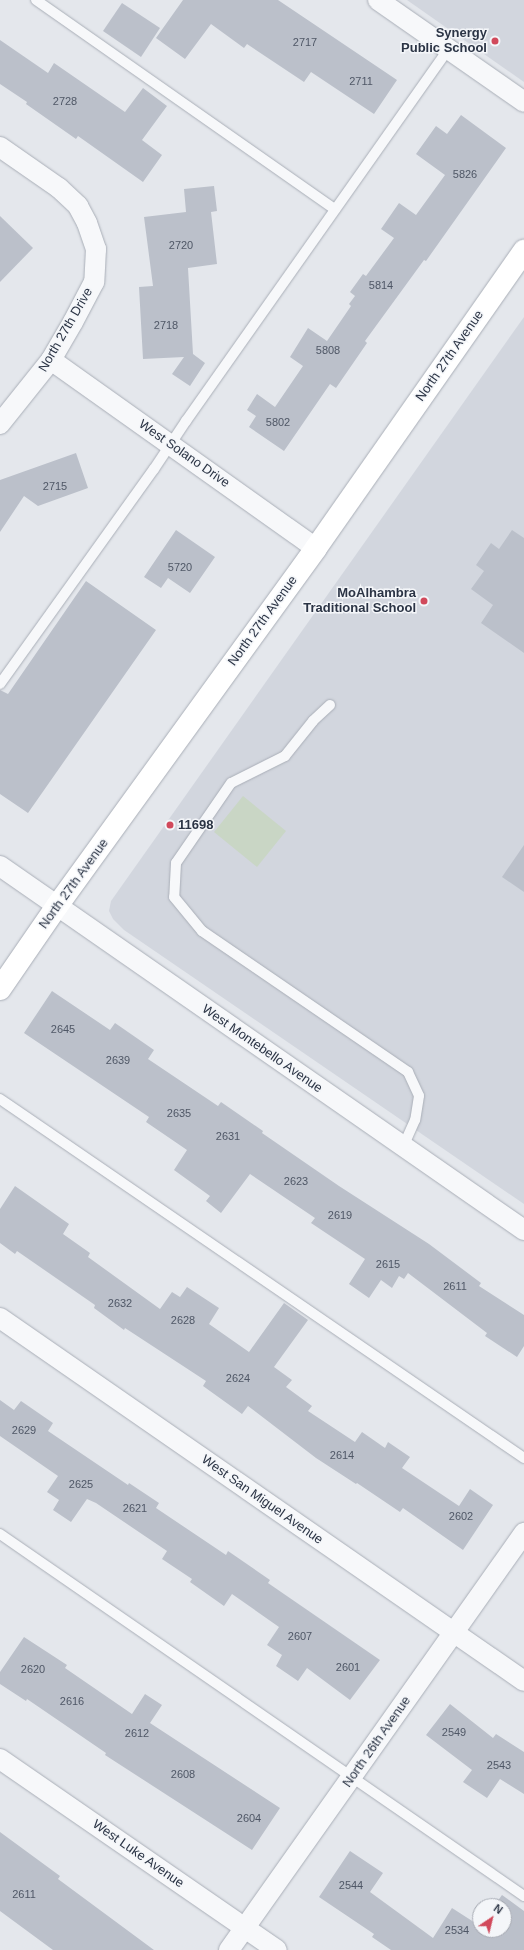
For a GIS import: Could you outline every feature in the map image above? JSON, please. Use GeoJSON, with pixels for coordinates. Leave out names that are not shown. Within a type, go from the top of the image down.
{"type":"FeatureCollection","features":[{"type":"Feature","properties":{"kind":"main road","name":"North 27th Avenue"},"geometry":{"type":"LineString","coordinates":[[0,988],[57,906],[316,548],[524,251]]}},
{"type":"Feature","properties":{"kind":"street"},"geometry":{"type":"LineString","coordinates":[[378,0],[524,102]]}},
{"type":"Feature","properties":{"kind":"street","name":"North 27th Drive"},"geometry":{"type":"LineString","coordinates":[[0,147],[59,188],[78,206],[87,223],[96,249],[94,282],[51,360],[0,424]]}},
{"type":"Feature","properties":{"kind":"street","name":"West Solano Drive"},"geometry":{"type":"LineString","coordinates":[[51,360],[316,548]]}},
{"type":"Feature","properties":{"kind":"street","name":"West Montebello Avenue"},"geometry":{"type":"LineString","coordinates":[[0,866],[524,1230]]}},
{"type":"Feature","properties":{"kind":"street","name":"West San Miguel Avenue"},"geometry":{"type":"LineString","coordinates":[[0,1318],[524,1681]]}},
{"type":"Feature","properties":{"kind":"street","name":"North 26th Avenue"},"geometry":{"type":"LineString","coordinates":[[229,1950],[524,1533]]}},
{"type":"Feature","properties":{"kind":"street","name":"West Luke Avenue"},"geometry":{"type":"LineString","coordinates":[[0,1759],[276,1950]]}},
{"type":"Feature","properties":{"kind":"lane"},"geometry":{"type":"LineString","coordinates":[[36,0],[335,209]]}},
{"type":"Feature","properties":{"kind":"lane"},"geometry":{"type":"LineString","coordinates":[[0,682],[170,444],[448,49]]}},
{"type":"Feature","properties":{"kind":"lane"},"geometry":{"type":"LineString","coordinates":[[330,705],[313,721],[285,756],[231,783],[176,863],[174,897],[202,931],[408,1072],[419,1096],[415,1120],[403,1147]]}},
{"type":"Feature","properties":{"kind":"lane"},"geometry":{"type":"LineString","coordinates":[[0,1099],[524,1458]]}},
{"type":"Feature","properties":{"kind":"lane"},"geometry":{"type":"LineString","coordinates":[[0,1534],[524,1896]]}},
{"type":"Feature","properties":{"kind":"shaded area","name":"Synergy Public School"},"geometry":{"type":"Polygon","coordinates":[[[407,0],[524,0],[524,82],[407,0]]]}},
{"type":"Feature","properties":{"kind":"shaded area","name":"MoAlhambra Traditional School"},"geometry":{"type":"Polygon","coordinates":[[[524,317],[524,1204],[124,930],[113,919],[109,911],[111,901],[524,317]]]}},
{"type":"Feature","properties":{"kind":"green space"},"geometry":{"type":"Polygon","coordinates":[[[243,796],[286,831],[257,867],[214,832],[243,796]]]}},
{"type":"Feature","properties":{"kind":"building"},"geometry":{"type":"Polygon","coordinates":[[[183,0],[278,0],[397,80],[374,114],[311,72],[304,82],[247,44],[244,48],[211,24],[185,59],[156,38],[183,0]]]}},
{"type":"Feature","properties":{"kind":"building"},"geometry":{"type":"Polygon","coordinates":[[[122,3],[160,28],[141,57],[103,31],[122,3]]]}},
{"type":"Feature","properties":{"kind":"building"},"geometry":{"type":"Polygon","coordinates":[[[0,40],[48,73],[54,63],[125,112],[143,88],[167,106],[142,140],[162,155],[143,182],[78,136],[76,139],[26,104],[27,102],[0,84],[0,40]]]}},
{"type":"Feature","properties":{"kind":"building"},"geometry":{"type":"Polygon","coordinates":[[[461,115],[506,148],[426,261],[424,260],[365,341],[367,343],[336,388],[330,384],[284,451],[249,427],[256,416],[247,410],[257,394],[275,407],[303,366],[290,357],[308,328],[327,341],[351,306],[349,304],[355,296],[350,292],[363,274],[366,276],[394,238],[381,229],[399,203],[416,215],[445,175],[416,154],[436,126],[447,134],[461,115]]]}},
{"type":"Feature","properties":{"kind":"building"},"geometry":{"type":"Polygon","coordinates":[[[214,186],[217,211],[211,212],[217,264],[188,268],[193,354],[205,363],[190,386],[172,374],[184,357],[143,359],[139,287],[153,286],[144,217],[186,212],[184,189],[214,186]]]}},
{"type":"Feature","properties":{"kind":"building"},"geometry":{"type":"Polygon","coordinates":[[[0,216],[33,248],[0,282],[0,216]]]}},
{"type":"Feature","properties":{"kind":"building"},"geometry":{"type":"Polygon","coordinates":[[[76,453],[88,488],[38,506],[24,496],[0,532],[0,480],[76,453]]]}},
{"type":"Feature","properties":{"kind":"building"},"geometry":{"type":"Polygon","coordinates":[[[176,530],[215,557],[190,593],[168,578],[161,588],[144,577],[176,530]]]}},
{"type":"Feature","properties":{"kind":"building"},"geometry":{"type":"Polygon","coordinates":[[[512,530],[524,538],[524,653],[481,623],[493,605],[471,589],[484,571],[476,565],[491,543],[499,549],[512,530]]]}},
{"type":"Feature","properties":{"kind":"building"},"geometry":{"type":"Polygon","coordinates":[[[86,581],[156,630],[28,813],[0,794],[0,690],[8,694],[86,581]]]}},
{"type":"Feature","properties":{"kind":"building"},"geometry":{"type":"Polygon","coordinates":[[[524,845],[524,892],[502,877],[524,845]]]}},
{"type":"Feature","properties":{"kind":"building"},"geometry":{"type":"Polygon","coordinates":[[[52,991],[110,1030],[115,1023],[154,1050],[148,1059],[218,1106],[221,1102],[263,1131],[262,1133],[339,1186],[429,1244],[481,1283],[479,1286],[524,1315],[524,1346],[517,1357],[485,1336],[487,1333],[408,1273],[404,1279],[399,1276],[392,1288],[381,1280],[369,1298],[349,1284],[365,1259],[311,1223],[315,1218],[250,1174],[221,1213],[206,1201],[210,1196],[174,1170],[187,1150],[146,1122],[149,1117],[24,1033],[52,991]]]}},
{"type":"Feature","properties":{"kind":"building"},"geometry":{"type":"Polygon","coordinates":[[[15,1186],[69,1224],[63,1234],[90,1253],[88,1257],[160,1309],[172,1292],[180,1297],[187,1287],[219,1308],[209,1324],[249,1352],[284,1303],[308,1320],[274,1367],[292,1380],[286,1387],[312,1406],[308,1411],[355,1442],[362,1432],[385,1448],[388,1442],[410,1457],[402,1468],[459,1506],[470,1489],[493,1505],[463,1550],[403,1508],[400,1512],[316,1458],[248,1406],[242,1414],[203,1386],[206,1381],[125,1328],[124,1330],[94,1308],[95,1305],[17,1251],[15,1254],[0,1243],[0,1209],[15,1186]]]}},
{"type":"Feature","properties":{"kind":"building"},"geometry":{"type":"Polygon","coordinates":[[[0,1400],[14,1410],[21,1401],[53,1423],[48,1431],[128,1485],[129,1483],[159,1503],[156,1508],[226,1555],[228,1551],[270,1580],[268,1583],[380,1660],[350,1700],[307,1668],[298,1681],[276,1666],[282,1655],[267,1645],[279,1627],[232,1594],[224,1606],[190,1582],[192,1579],[162,1559],[167,1551],[96,1503],[87,1499],[71,1522],[53,1510],[59,1500],[47,1492],[58,1476],[0,1436],[0,1400]]]}},
{"type":"Feature","properties":{"kind":"building"},"geometry":{"type":"Polygon","coordinates":[[[24,1637],[67,1665],[65,1668],[132,1714],[145,1694],[162,1705],[150,1723],[280,1808],[252,1850],[105,1755],[106,1753],[27,1699],[26,1701],[0,1684],[0,1672],[24,1637]]]}},
{"type":"Feature","properties":{"kind":"building"},"geometry":{"type":"Polygon","coordinates":[[[450,1704],[493,1738],[496,1734],[524,1752],[524,1794],[500,1779],[487,1798],[463,1782],[472,1770],[426,1735],[450,1704]]]}},
{"type":"Feature","properties":{"kind":"building"},"geometry":{"type":"Polygon","coordinates":[[[0,1832],[60,1876],[58,1879],[154,1950],[53,1950],[0,1911],[0,1832]]]}},
{"type":"Feature","properties":{"kind":"building"},"geometry":{"type":"Polygon","coordinates":[[[350,1851],[383,1873],[370,1892],[433,1938],[452,1908],[472,1921],[472,1938],[512,1938],[512,1902],[524,1911],[524,1950],[391,1950],[372,1937],[374,1934],[319,1897],[350,1851]]]}},
{"type":"Feature","properties":{"kind":"place","name":"Synergy Public School"},"geometry":{"type":"Point","coordinates":[495,41]}},
{"type":"Feature","properties":{"kind":"place","name":"MoAlhambra Traditional School"},"geometry":{"type":"Point","coordinates":[424,601]}},
{"type":"Feature","properties":{"kind":"place","name":"11698"},"geometry":{"type":"Point","coordinates":[170,825]}}]}
